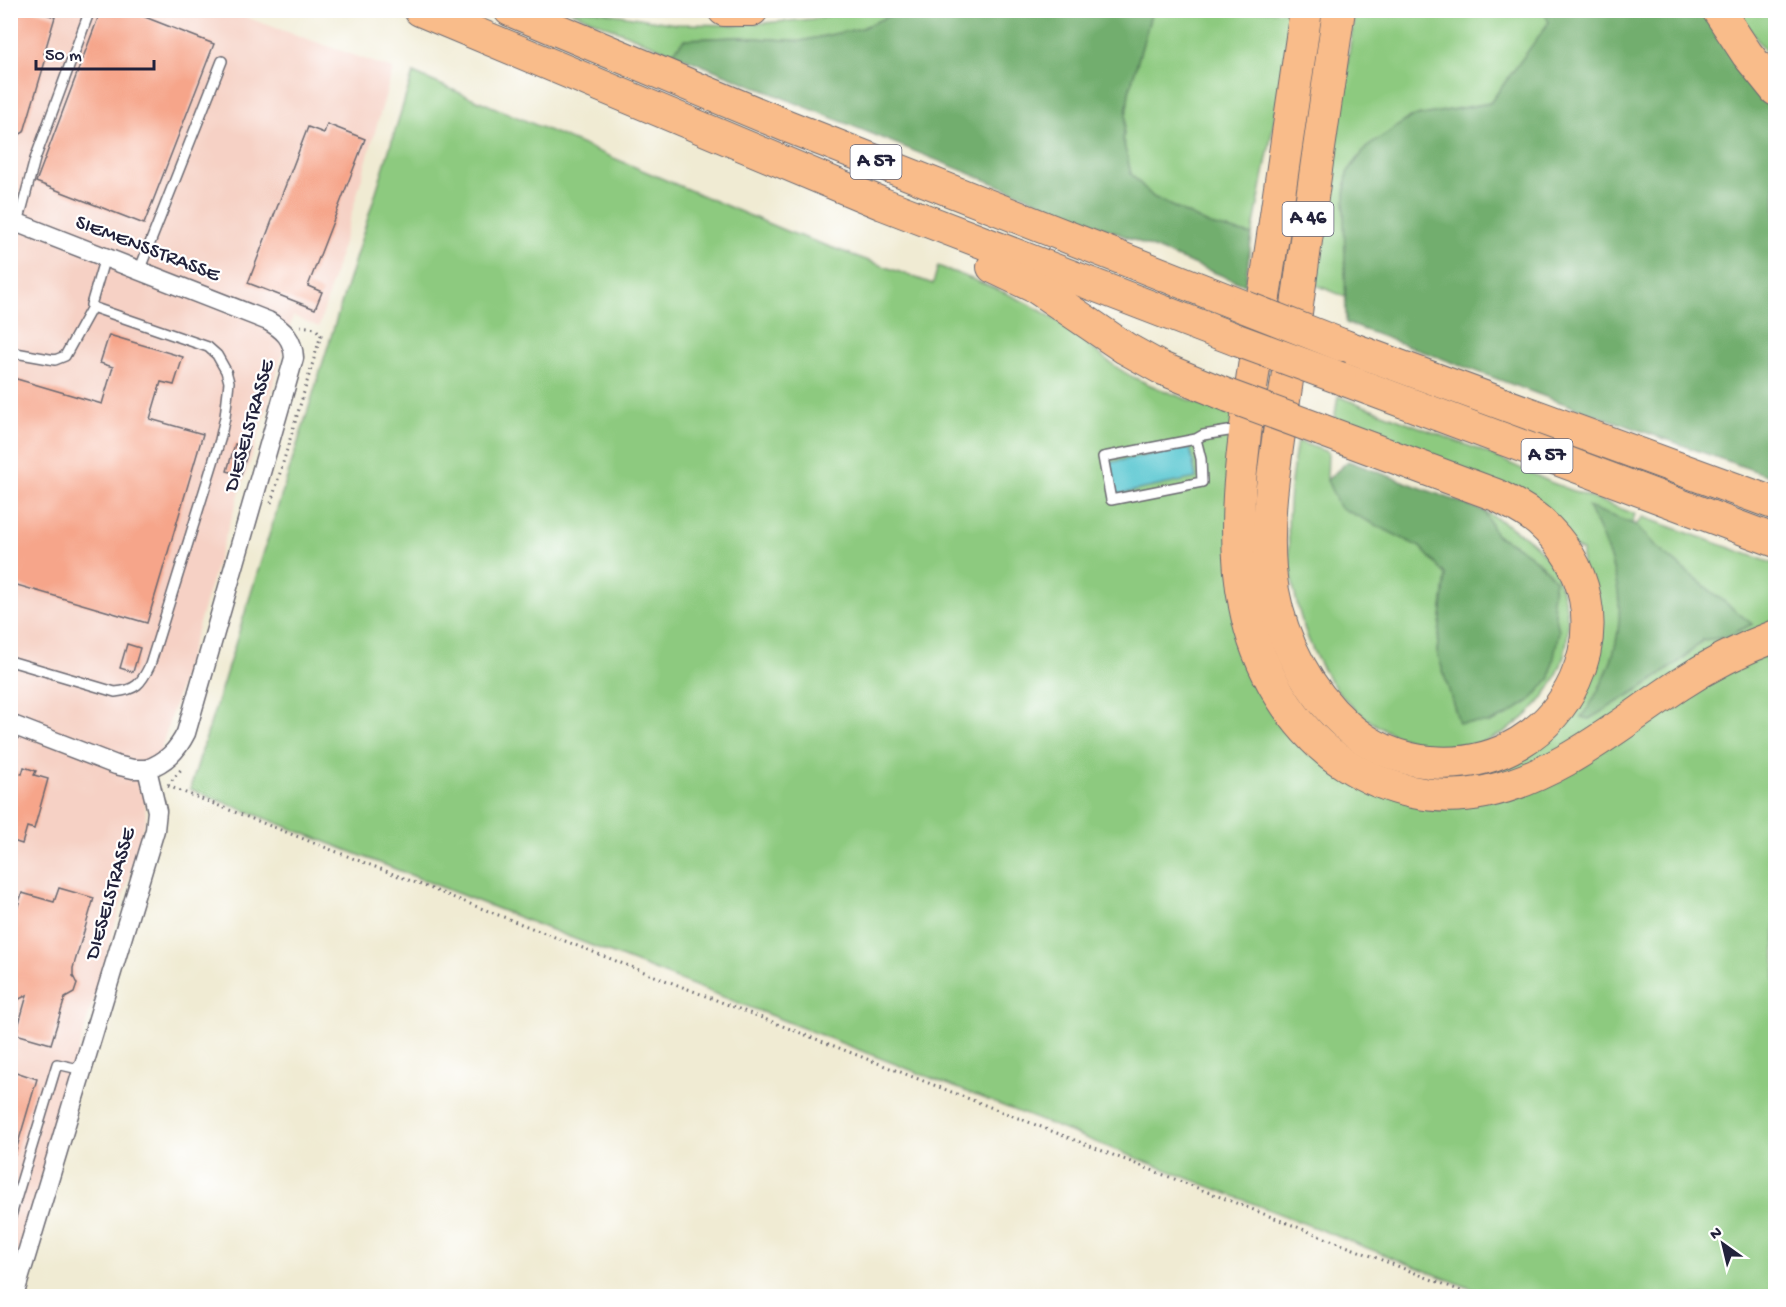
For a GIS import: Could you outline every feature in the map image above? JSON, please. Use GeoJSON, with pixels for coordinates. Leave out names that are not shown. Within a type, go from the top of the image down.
{"type":"FeatureCollection","features":[{"type":"Feature","properties":{"kind":"highway","name":"A 57"},"geometry":{"type":"LineString","coordinates":[[420,10],[883,204],[1237,340],[1776,540]]}},
{"type":"Feature","properties":{"kind":"highway","name":"A 57"},"geometry":{"type":"LineString","coordinates":[[510,10],[787,126],[1342,345],[1776,504]]}},
{"type":"Feature","properties":{"kind":"highway"},"geometry":{"type":"LineString","coordinates":[[724,10],[752,10]]}},
{"type":"Feature","properties":{"kind":"highway"},"geometry":{"type":"LineString","coordinates":[[1306,10],[1279,185],[1246,429],[1238,522],[1245,609],[1262,659],[1300,723],[1319,743],[1344,763],[1382,784],[1408,792],[1458,796],[1485,792],[1509,785],[1563,761],[1713,664],[1776,636]]}},
{"type":"Feature","properties":{"kind":"highway","name":"A 46"},"geometry":{"type":"LineString","coordinates":[[883,204],[950,249],[1038,288],[1125,348],[1161,368],[1229,396],[1321,430],[1496,495],[1521,508],[1539,521],[1552,535],[1576,570],[1587,612],[1587,638],[1583,660],[1563,703],[1550,720],[1515,747],[1495,756],[1470,762],[1447,764],[1423,762],[1397,756],[1366,740],[1336,715],[1308,679],[1287,639],[1278,614],[1270,571],[1271,503],[1311,200],[1339,10]]}},
{"type":"Feature","properties":{"kind":"highway"},"geometry":{"type":"LineString","coordinates":[[1718,10],[1747,54],[1776,90]]}},
{"type":"Feature","properties":{"kind":"street","name":"SIEMENSSTRASSE"},"geometry":{"type":"LineString","coordinates":[[14,222],[268,321]]}},
{"type":"Feature","properties":{"kind":"street","name":"DIESELSTRASSE"},"geometry":{"type":"LineString","coordinates":[[14,1296],[155,830],[157,811],[147,768],[159,764],[170,756],[186,733],[291,370],[294,358],[289,337],[268,321]]}},
{"type":"Feature","properties":{"kind":"street"},"geometry":{"type":"LineString","coordinates":[[13,725],[116,765],[133,769],[147,768]]}},
{"type":"Feature","properties":{"kind":"lane"},"geometry":{"type":"LineString","coordinates":[[14,222],[90,10]]}},
{"type":"Feature","properties":{"kind":"lane"},"geometry":{"type":"LineString","coordinates":[[139,271],[222,61]]}},
{"type":"Feature","properties":{"kind":"lane"},"geometry":{"type":"LineString","coordinates":[[10,352],[55,360],[65,357],[92,307],[93,292],[105,257]]}},
{"type":"Feature","properties":{"kind":"lane"},"geometry":{"type":"LineString","coordinates":[[10,661],[115,693],[131,691],[143,679],[150,665],[220,440],[229,382],[217,355],[208,347],[92,307]]}},
{"type":"Feature","properties":{"kind":"lane"},"geometry":{"type":"LineString","coordinates":[[1196,439],[1201,459],[1202,482],[1111,500],[1103,457],[1196,439],[1203,435],[1246,429]]}},
{"type":"Feature","properties":{"kind":"lane"},"geometry":{"type":"LineString","coordinates":[[10,744],[13,725]]}},
{"type":"Feature","properties":{"kind":"lane"},"geometry":{"type":"LineString","coordinates":[[10,1219],[57,1064],[83,1070]]}},
{"type":"Feature","properties":{"kind":"path"},"geometry":{"type":"LineString","coordinates":[[147,768],[168,786],[1474,1296]]}},
{"type":"Feature","properties":{"kind":"shaded area"},"geometry":{"type":"Polygon","coordinates":[[[11,11],[228,11],[393,69],[319,327],[293,316],[267,409],[221,550],[145,803],[146,819],[11,1281],[11,11]]]}},
{"type":"Feature","properties":{"kind":"green space"},"geometry":{"type":"Polygon","coordinates":[[[902,10],[1152,11],[1129,92],[1123,140],[1131,174],[1153,197],[1210,225],[1252,235],[1245,285],[672,53],[685,39],[740,37],[801,41],[862,28],[902,10]]]}},
{"type":"Feature","properties":{"kind":"green space"},"geometry":{"type":"Polygon","coordinates":[[[570,11],[595,11],[676,24],[740,25],[812,19],[852,11],[902,11],[862,28],[801,41],[740,37],[685,39],[672,53],[570,11]]]}},
{"type":"Feature","properties":{"kind":"green space"},"geometry":{"type":"Polygon","coordinates":[[[1152,11],[1292,11],[1281,86],[1252,235],[1210,225],[1153,197],[1131,174],[1123,140],[1129,92],[1152,11]]]}},
{"type":"Feature","properties":{"kind":"green space"},"geometry":{"type":"Polygon","coordinates":[[[1355,11],[1543,11],[1550,22],[1490,103],[1411,117],[1366,148],[1347,173],[1344,208],[1346,297],[1316,285],[1355,11]]]}},
{"type":"Feature","properties":{"kind":"green space"},"geometry":{"type":"Polygon","coordinates":[[[1543,11],[1703,11],[1775,107],[1775,478],[1346,323],[1344,208],[1347,173],[1366,148],[1411,117],[1490,103],[1549,22],[1543,11]]]}},
{"type":"Feature","properties":{"kind":"green space"},"geometry":{"type":"Polygon","coordinates":[[[1737,11],[1769,11],[1775,20],[1775,65],[1737,11]]]}},
{"type":"Feature","properties":{"kind":"green space"},"geometry":{"type":"Polygon","coordinates":[[[413,73],[786,231],[933,284],[938,266],[985,284],[1045,313],[1069,329],[1106,360],[1137,379],[1237,416],[1276,707],[1425,807],[1775,651],[1775,1296],[1501,1296],[1480,1292],[190,789],[413,73]]]}},
{"type":"Feature","properties":{"kind":"green space"},"geometry":{"type":"Polygon","coordinates":[[[1338,396],[1490,454],[1550,482],[1635,514],[1632,524],[1589,508],[1606,542],[1621,600],[1620,629],[1613,658],[1591,705],[1581,717],[1589,719],[1646,685],[1684,658],[1703,640],[1726,637],[1752,624],[1657,548],[1636,525],[1643,517],[1775,564],[1775,624],[1584,739],[1507,777],[1434,786],[1340,750],[1273,664],[1248,562],[1263,429],[1269,432],[1258,529],[1320,717],[1474,775],[1507,765],[1535,750],[1577,704],[1582,551],[1334,420],[1338,396]]]}},
{"type":"Feature","properties":{"kind":"green space"},"geometry":{"type":"Polygon","coordinates":[[[1297,441],[1328,452],[1327,480],[1340,507],[1420,547],[1446,575],[1437,652],[1489,723],[1506,716],[1530,701],[1559,631],[1552,600],[1555,580],[1528,554],[1496,535],[1484,511],[1529,540],[1551,563],[1556,572],[1567,611],[1568,634],[1564,656],[1545,695],[1513,726],[1493,738],[1471,745],[1434,745],[1400,737],[1369,720],[1344,698],[1324,670],[1308,640],[1291,572],[1288,538],[1289,504],[1297,441]]]}},
{"type":"Feature","properties":{"kind":"green space"},"geometry":{"type":"Polygon","coordinates":[[[1348,461],[1484,511],[1496,535],[1529,554],[1555,580],[1552,600],[1559,631],[1550,678],[1530,701],[1506,716],[1489,723],[1459,723],[1437,652],[1446,575],[1420,547],[1339,507],[1327,480],[1348,461]]]}},
{"type":"Feature","properties":{"kind":"green space"},"geometry":{"type":"Polygon","coordinates":[[[1588,507],[1636,525],[1657,548],[1752,624],[1726,637],[1703,640],[1684,658],[1646,685],[1589,719],[1581,717],[1595,697],[1606,674],[1614,651],[1619,609],[1618,589],[1607,549],[1588,507]]]}},
{"type":"Feature","properties":{"kind":"water"},"geometry":{"type":"Polygon","coordinates":[[[1190,447],[1196,478],[1114,495],[1108,463],[1190,447]]]}},
{"type":"Feature","properties":{"kind":"building"},"geometry":{"type":"Polygon","coordinates":[[[10,10],[34,10],[55,17],[44,54],[47,55],[24,132],[10,140],[10,10]]]}},
{"type":"Feature","properties":{"kind":"building"},"geometry":{"type":"Polygon","coordinates":[[[101,10],[127,10],[214,44],[144,224],[36,182],[101,10]]]}},
{"type":"Feature","properties":{"kind":"building"},"geometry":{"type":"Polygon","coordinates":[[[327,124],[365,139],[308,286],[322,292],[315,309],[248,283],[308,127],[324,133],[327,124]]]}},
{"type":"Feature","properties":{"kind":"building"},"geometry":{"type":"Polygon","coordinates":[[[109,335],[183,357],[174,385],[161,382],[150,419],[203,434],[147,623],[10,583],[10,377],[102,404],[113,367],[100,363],[109,335]]]}},
{"type":"Feature","properties":{"kind":"building"},"geometry":{"type":"Polygon","coordinates":[[[235,444],[249,447],[241,475],[227,471],[235,444]]]}},
{"type":"Feature","properties":{"kind":"building"},"geometry":{"type":"Polygon","coordinates":[[[127,644],[140,648],[133,672],[120,668],[127,644]]]}},
{"type":"Feature","properties":{"kind":"building"},"geometry":{"type":"Polygon","coordinates":[[[24,767],[36,771],[34,775],[48,779],[34,829],[27,827],[22,844],[10,840],[10,787],[15,772],[22,774],[24,767]]]}},
{"type":"Feature","properties":{"kind":"building"},"geometry":{"type":"Polygon","coordinates":[[[59,888],[94,898],[73,968],[73,976],[77,984],[74,993],[65,998],[51,1044],[16,1034],[27,995],[10,1004],[10,931],[22,893],[54,902],[59,888]]]}},
{"type":"Feature","properties":{"kind":"building"},"geometry":{"type":"Polygon","coordinates":[[[10,1070],[37,1079],[14,1157],[10,1156],[10,1070]]]}}]}
